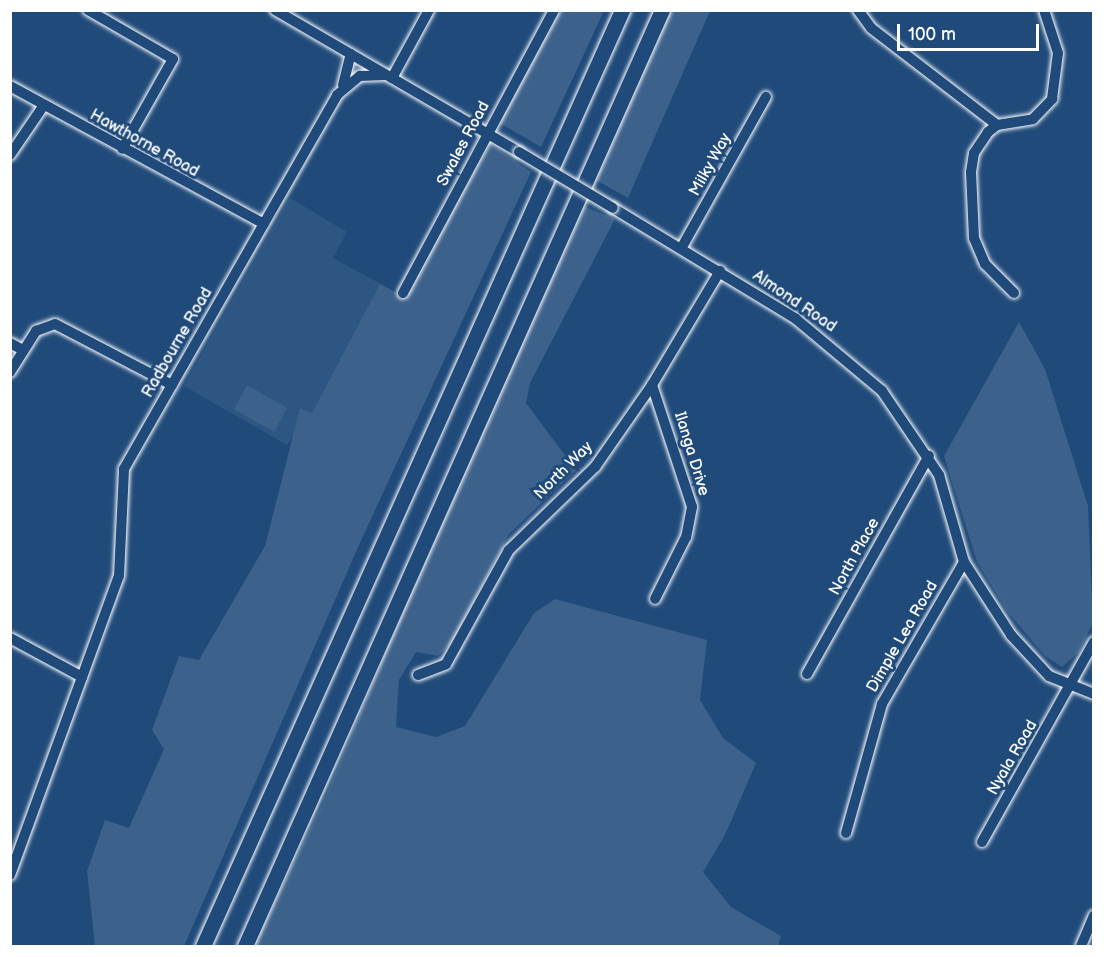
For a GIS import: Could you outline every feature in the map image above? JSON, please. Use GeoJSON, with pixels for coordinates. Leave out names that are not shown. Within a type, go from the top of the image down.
{"type":"FeatureCollection","features":[{"type":"Feature","properties":{"kind":"highway"},"geometry":{"type":"LineString","coordinates":[[203,946],[622,10]]}},
{"type":"Feature","properties":{"kind":"highway"},"geometry":{"type":"LineString","coordinates":[[245,946],[662,10]]}},
{"type":"Feature","properties":{"kind":"street"},"geometry":{"type":"LineString","coordinates":[[88,10],[174,59],[122,149]]}},
{"type":"Feature","properties":{"kind":"street","name":"Almond Road"},"geometry":{"type":"LineString","coordinates":[[275,10],[682,247],[824,338],[858,368],[896,407],[929,456],[946,494],[964,562],[1022,650],[1070,688],[1094,694]]}},
{"type":"Feature","properties":{"kind":"street"},"geometry":{"type":"LineString","coordinates":[[342,87],[360,76],[389,76],[429,10]]}},
{"type":"Feature","properties":{"kind":"street","name":"Swales Road"},"geometry":{"type":"LineString","coordinates":[[403,293],[485,134],[554,10]]}},
{"type":"Feature","properties":{"kind":"street"},"geometry":{"type":"LineString","coordinates":[[858,10],[871,28],[998,125]]}},
{"type":"Feature","properties":{"kind":"street"},"geometry":{"type":"LineString","coordinates":[[1014,293],[982,260],[970,213],[974,153],[998,125],[1033,119],[1052,99],[1058,53],[1044,10]]}},
{"type":"Feature","properties":{"kind":"street"},"geometry":{"type":"LineString","coordinates":[[342,87],[351,54]]}},
{"type":"Feature","properties":{"kind":"street","name":"Hawthorne Road"},"geometry":{"type":"LineString","coordinates":[[10,86],[122,149],[264,224]]}},
{"type":"Feature","properties":{"kind":"street","name":"Radbourne Road"},"geometry":{"type":"LineString","coordinates":[[10,875],[119,576],[124,469],[342,87]]}},
{"type":"Feature","properties":{"kind":"street","name":"Milky Way"},"geometry":{"type":"LineString","coordinates":[[682,247],[766,97]]}},
{"type":"Feature","properties":{"kind":"street"},"geometry":{"type":"LineString","coordinates":[[10,155],[44,105]]}},
{"type":"Feature","properties":{"kind":"street","name":"North Way"},"geometry":{"type":"LineString","coordinates":[[418,675],[446,664],[509,550],[595,467],[652,385],[720,271]]}},
{"type":"Feature","properties":{"kind":"street"},"geometry":{"type":"LineString","coordinates":[[10,372],[23,350],[47,326],[70,329],[172,385]]}},
{"type":"Feature","properties":{"kind":"street"},"geometry":{"type":"LineString","coordinates":[[10,343],[23,350]]}},
{"type":"Feature","properties":{"kind":"street","name":"Ilanga Drive"},"geometry":{"type":"LineString","coordinates":[[652,385],[692,507],[686,537],[656,599]]}},
{"type":"Feature","properties":{"kind":"street","name":"North Place"},"geometry":{"type":"LineString","coordinates":[[807,674],[929,456]]}},
{"type":"Feature","properties":{"kind":"street","name":"Dimple Lea Road"},"geometry":{"type":"LineString","coordinates":[[846,833],[882,704],[964,562]]}},
{"type":"Feature","properties":{"kind":"street"},"geometry":{"type":"LineString","coordinates":[[10,638],[82,677]]}},
{"type":"Feature","properties":{"kind":"street","name":"Nyala Road"},"geometry":{"type":"LineString","coordinates":[[982,842],[1094,642]]}},
{"type":"Feature","properties":{"kind":"street"},"geometry":{"type":"LineString","coordinates":[[1081,946],[1093,919]]}},
{"type":"Feature","properties":{"kind":"shaded area"},"geometry":{"type":"Polygon","coordinates":[[[561,11],[604,11],[541,147],[498,122],[561,11]]]}},
{"type":"Feature","properties":{"kind":"shaded area"},"geometry":{"type":"Polygon","coordinates":[[[670,11],[710,11],[628,198],[594,179],[670,11]]]}},
{"type":"Feature","properties":{"kind":"shaded area"},"geometry":{"type":"Polygon","coordinates":[[[490,144],[531,172],[359,545],[184,946],[95,946],[87,871],[105,820],[129,828],[164,749],[152,730],[179,656],[199,660],[265,546],[300,408],[312,413],[380,284],[404,297],[490,144]]]}},
{"type":"Feature","properties":{"kind":"shaded area"},"geometry":{"type":"Polygon","coordinates":[[[290,198],[347,232],[333,258],[405,297],[287,445],[184,386],[290,198]]]}},
{"type":"Feature","properties":{"kind":"shaded area"},"geometry":{"type":"Polygon","coordinates":[[[583,206],[615,219],[530,383],[526,403],[576,470],[509,534],[453,641],[438,656],[416,652],[399,680],[396,727],[436,737],[465,726],[534,613],[555,599],[707,640],[700,700],[723,738],[756,763],[725,835],[703,872],[731,907],[781,936],[778,946],[254,946],[325,798],[454,490],[583,206]]]}},
{"type":"Feature","properties":{"kind":"shaded area"},"geometry":{"type":"Polygon","coordinates":[[[1019,322],[1045,369],[1088,506],[1093,623],[1079,652],[1062,667],[1045,656],[1007,611],[977,562],[944,456],[1019,322]]]}},
{"type":"Feature","properties":{"kind":"shaded area"},"geometry":{"type":"Polygon","coordinates":[[[247,385],[287,408],[274,432],[234,409],[247,385]]]}}]}
